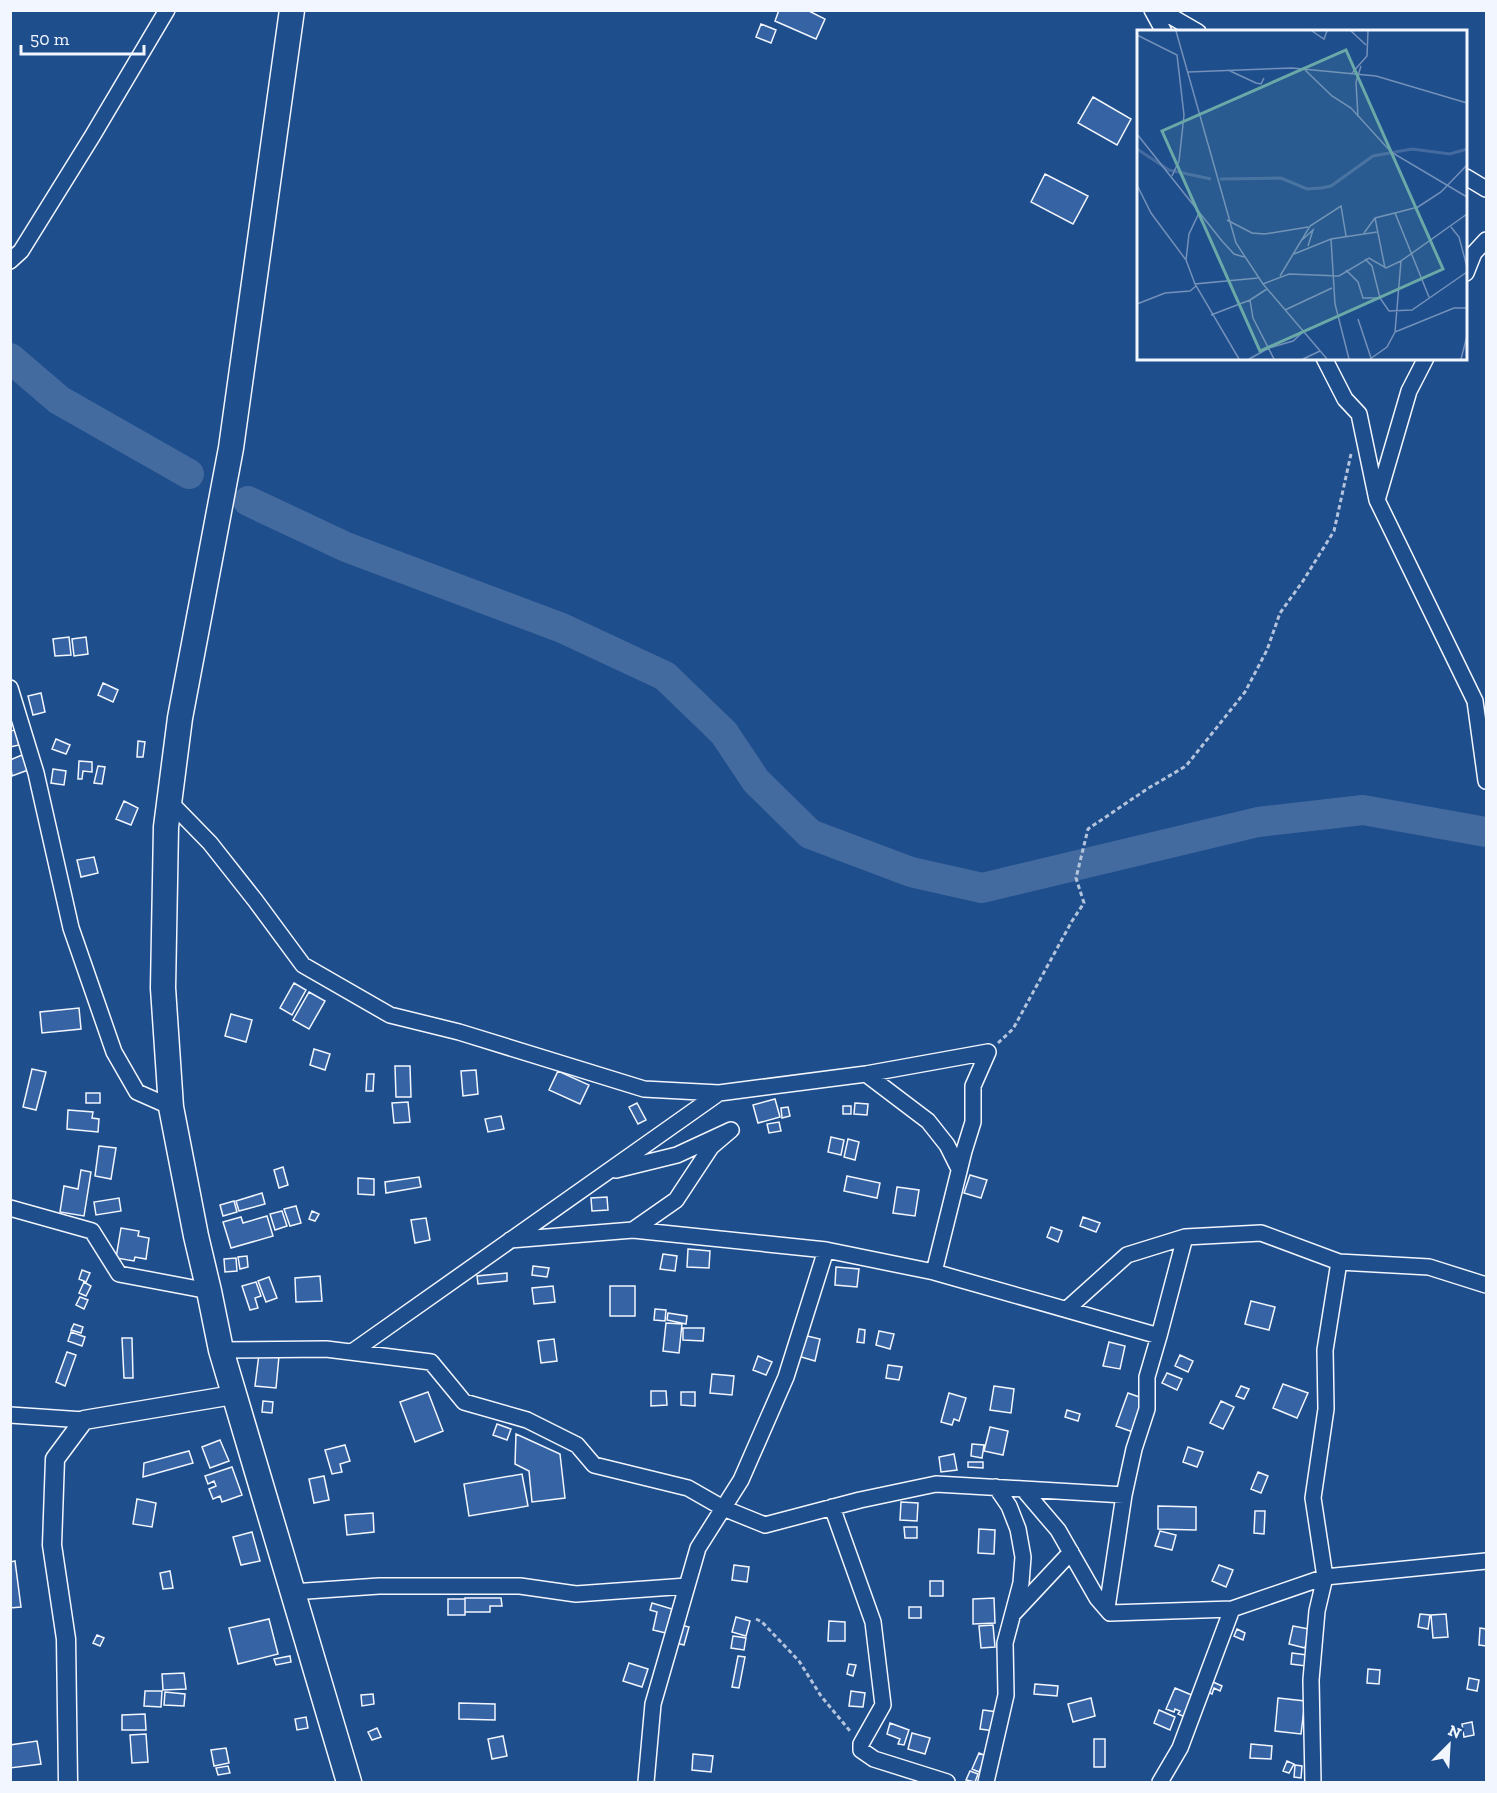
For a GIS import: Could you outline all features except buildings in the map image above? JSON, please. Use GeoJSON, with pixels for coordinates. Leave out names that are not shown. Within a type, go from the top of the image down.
{"type":"FeatureCollection","features":[{"type":"Feature","properties":{"kind":"main road"},"geometry":{"type":"LineString","coordinates":[[292,10],[231,448],[180,718],[169,801],[163,988],[171,1107],[221,1350],[349,1782]]}},
{"type":"Feature","properties":{"kind":"street"},"geometry":{"type":"LineString","coordinates":[[10,261],[21,250],[99,126],[167,10]]}},
{"type":"Feature","properties":{"kind":"street"},"geometry":{"type":"LineString","coordinates":[[1152,10],[1163,30]]}},
{"type":"Feature","properties":{"kind":"street"},"geometry":{"type":"LineString","coordinates":[[1160,10],[1195,30]]}},
{"type":"Feature","properties":{"kind":"street"},"geometry":{"type":"LineString","coordinates":[[1468,178],[1486,175]]}},
{"type":"Feature","properties":{"kind":"street"},"geometry":{"type":"LineString","coordinates":[[1468,178],[1486,189]]}},
{"type":"Feature","properties":{"kind":"street"},"geometry":{"type":"LineString","coordinates":[[1467,270],[1474,253],[1486,240]]}},
{"type":"Feature","properties":{"kind":"street"},"geometry":{"type":"LineString","coordinates":[[1325,360],[1345,399],[1359,414],[1377,500],[1475,701],[1486,781]]}},
{"type":"Feature","properties":{"kind":"street"},"geometry":{"type":"LineString","coordinates":[[1377,500],[1409,391],[1425,360]]}},
{"type":"Feature","properties":{"kind":"street"},"geometry":{"type":"LineString","coordinates":[[10,688],[36,773],[71,928],[114,1052],[137,1092],[171,1107]]}},
{"type":"Feature","properties":{"kind":"street"},"geometry":{"type":"LineString","coordinates":[[169,801],[210,843],[303,965],[390,1015],[459,1032],[644,1089],[718,1093],[866,1074],[988,1052]]}},
{"type":"Feature","properties":{"kind":"street"},"geometry":{"type":"LineString","coordinates":[[934,1272],[973,1122],[973,1086],[988,1052]]}},
{"type":"Feature","properties":{"kind":"street"},"geometry":{"type":"LineString","coordinates":[[866,1074],[928,1121],[947,1145],[959,1169]]}},
{"type":"Feature","properties":{"kind":"street"},"geometry":{"type":"LineString","coordinates":[[352,1352],[718,1093]]}},
{"type":"Feature","properties":{"kind":"street"},"geometry":{"type":"LineString","coordinates":[[606,1172],[677,1155],[730,1130],[711,1147],[676,1200],[633,1230]]}},
{"type":"Feature","properties":{"kind":"street"},"geometry":{"type":"LineString","coordinates":[[10,1208],[92,1231],[119,1274],[210,1291]]}},
{"type":"Feature","properties":{"kind":"street"},"geometry":{"type":"LineString","coordinates":[[510,1240],[633,1230],[826,1250],[934,1272],[1160,1336]]}},
{"type":"Feature","properties":{"kind":"street"},"geometry":{"type":"LineString","coordinates":[[1067,1309],[1127,1255],[1185,1237],[1261,1233],[1340,1262],[1429,1267],[1486,1285]]}},
{"type":"Feature","properties":{"kind":"street"},"geometry":{"type":"LineString","coordinates":[[1107,1608],[1124,1495],[1134,1449],[1147,1409],[1147,1377],[1160,1336],[1185,1237]]}},
{"type":"Feature","properties":{"kind":"street"},"geometry":{"type":"LineString","coordinates":[[646,1782],[653,1704],[698,1548],[741,1480],[786,1377],[826,1250]]}},
{"type":"Feature","properties":{"kind":"street"},"geometry":{"type":"LineString","coordinates":[[1313,1782],[1311,1680],[1317,1611],[1325,1577],[1313,1497],[1326,1409],[1325,1350],[1340,1262]]}},
{"type":"Feature","properties":{"kind":"street"},"geometry":{"type":"LineString","coordinates":[[221,1350],[326,1349],[430,1362],[464,1402],[527,1420],[578,1445],[594,1465],[688,1488],[723,1508],[765,1525],[832,1507],[936,1484],[1124,1495]]}},
{"type":"Feature","properties":{"kind":"street"},"geometry":{"type":"LineString","coordinates":[[10,1416],[84,1420],[233,1395]]}},
{"type":"Feature","properties":{"kind":"street"},"geometry":{"type":"LineString","coordinates":[[68,1782],[66,1639],[52,1545],[56,1459],[84,1420]]}},
{"type":"Feature","properties":{"kind":"street"},"geometry":{"type":"LineString","coordinates":[[986,1782],[1006,1695],[1005,1643],[1021,1583],[1023,1557],[1018,1530],[1009,1506],[996,1487]]}},
{"type":"Feature","properties":{"kind":"street"},"geometry":{"type":"LineString","coordinates":[[1023,1489],[1058,1530],[1097,1598],[1110,1612],[1232,1609],[1325,1577],[1486,1561]]}},
{"type":"Feature","properties":{"kind":"street"},"geometry":{"type":"LineString","coordinates":[[832,1507],[873,1622],[883,1706],[861,1744],[861,1750],[873,1759],[947,1782]]}},
{"type":"Feature","properties":{"kind":"street"},"geometry":{"type":"LineString","coordinates":[[1011,1616],[1071,1552]]}},
{"type":"Feature","properties":{"kind":"street"},"geometry":{"type":"LineString","coordinates":[[292,1592],[379,1586],[520,1586],[576,1594],[687,1586]]}},
{"type":"Feature","properties":{"kind":"street"},"geometry":{"type":"LineString","coordinates":[[1160,1782],[1180,1748],[1232,1609]]}},
{"type":"Feature","properties":{"kind":"path"},"geometry":{"type":"LineString","coordinates":[[988,1052],[1013,1029],[1084,903],[1076,878],[1088,828],[1186,766],[1245,692],[1268,650],[1280,613],[1303,582],[1334,531],[1352,446]]}},
{"type":"Feature","properties":{"kind":"path"},"geometry":{"type":"LineString","coordinates":[[756,1619],[762,1622],[799,1661],[820,1696],[861,1744]]}},
{"type":"Feature","properties":{"kind":"waterway"},"geometry":{"type":"LineString","coordinates":[[10,358],[59,400],[189,474]]}},
{"type":"Feature","properties":{"kind":"waterway"},"geometry":{"type":"LineString","coordinates":[[248,501],[346,547],[562,628],[665,676],[724,733],[756,781],[810,834],[911,872],[982,888],[1258,822],[1363,810],[1486,832]]}}]}
